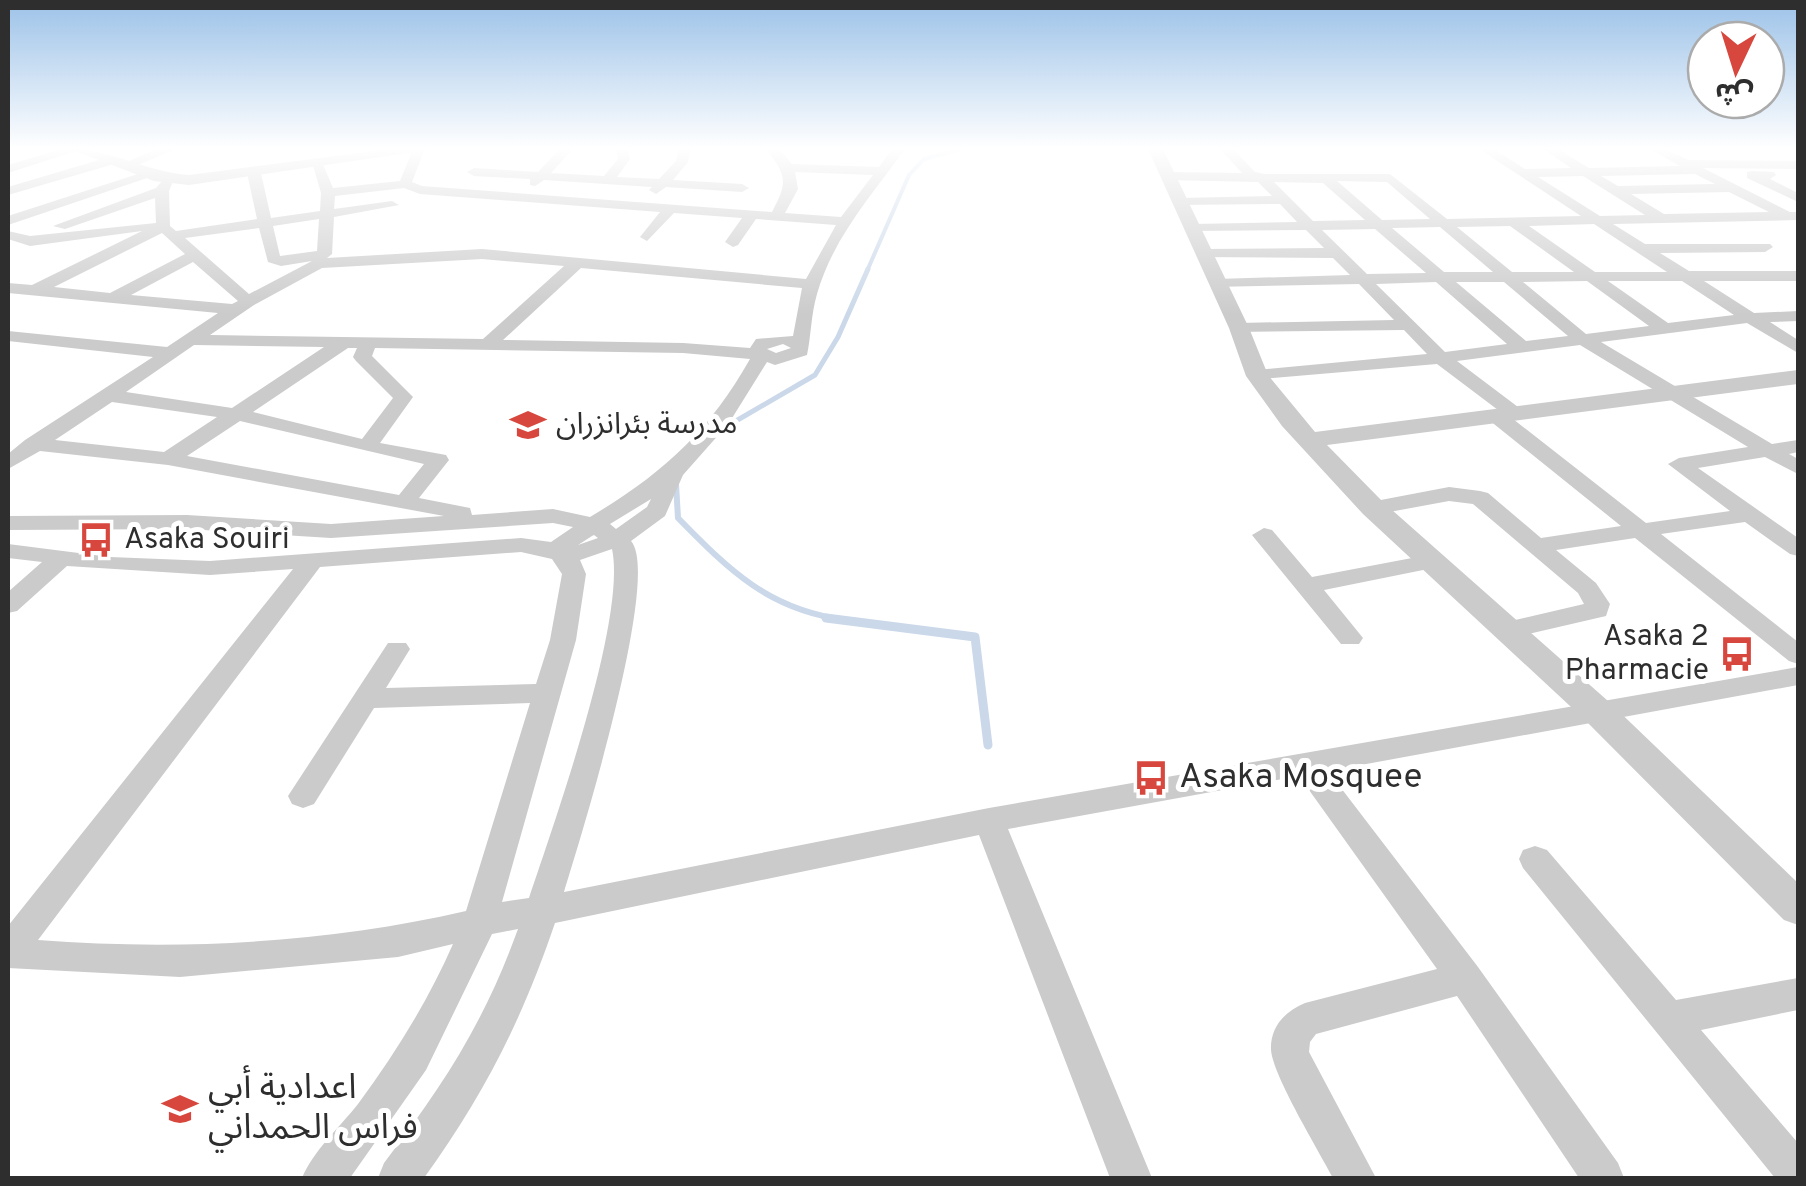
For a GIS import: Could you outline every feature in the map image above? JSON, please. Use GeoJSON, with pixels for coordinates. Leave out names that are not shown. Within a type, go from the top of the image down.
{"type":"FeatureCollection","features":[{"type":"Feature","properties":{"kind":"street"},"geometry":{"type":"LineString","coordinates":[[8,221],[59,204]]}},
{"type":"Feature","properties":{"kind":"street"},"geometry":{"type":"LineString","coordinates":[[8,250],[20,238],[112,204]]}},
{"type":"Feature","properties":{"kind":"street"},"geometry":{"type":"LineString","coordinates":[[165,204],[165,230],[242,306]]}},
{"type":"Feature","properties":{"kind":"street"},"geometry":{"type":"LineString","coordinates":[[262,204],[276,261],[482,254],[810,284]]}},
{"type":"Feature","properties":{"kind":"street"},"geometry":{"type":"LineString","coordinates":[[322,259],[327,204]]}},
{"type":"Feature","properties":{"kind":"street"},"geometry":{"type":"LineString","coordinates":[[646,204],[848,222]]}},
{"type":"Feature","properties":{"kind":"street"},"geometry":{"type":"LineString","coordinates":[[728,211],[732,204]]}},
{"type":"Feature","properties":{"kind":"street"},"geometry":{"type":"LineString","coordinates":[[777,216],[783,204]]}},
{"type":"Feature","properties":{"kind":"street"},"geometry":{"type":"LineString","coordinates":[[741,392],[796,351],[810,284],[860,204]]}},
{"type":"Feature","properties":{"kind":"street"},"geometry":{"type":"LineString","coordinates":[[1182,204],[1257,376],[1308,440],[1374,508],[1596,710],[1798,908]]}},
{"type":"Feature","properties":{"kind":"street"},"geometry":{"type":"LineString","coordinates":[[1288,204],[1440,358],[1798,655]]}},
{"type":"Feature","properties":{"kind":"street"},"geometry":{"type":"LineString","coordinates":[[1357,204],[1523,348]]}},
{"type":"Feature","properties":{"kind":"street"},"geometry":{"type":"LineString","coordinates":[[1420,204],[1582,339],[1798,468]]}},
{"type":"Feature","properties":{"kind":"street"},"geometry":{"type":"LineString","coordinates":[[1568,204],[1798,348]]}},
{"type":"Feature","properties":{"kind":"street"},"geometry":{"type":"LineString","coordinates":[[1639,204],[1662,219]]}},
{"type":"Feature","properties":{"kind":"street"},"geometry":{"type":"LineString","coordinates":[[1767,204],[1795,218]]}},
{"type":"Feature","properties":{"kind":"street"},"geometry":{"type":"LineString","coordinates":[[20,238],[267,222],[392,205]]}},
{"type":"Feature","properties":{"kind":"street"},"geometry":{"type":"LineString","coordinates":[[647,236],[672,206]]}},
{"type":"Feature","properties":{"kind":"street"},"geometry":{"type":"LineString","coordinates":[[733,242],[753,213]]}},
{"type":"Feature","properties":{"kind":"street"},"geometry":{"type":"LineString","coordinates":[[1714,218],[1798,268]]}},
{"type":"Feature","properties":{"kind":"street"},"geometry":{"type":"LineString","coordinates":[[1199,241],[1310,226],[1795,218]]}},
{"type":"Feature","properties":{"kind":"street"},"geometry":{"type":"LineString","coordinates":[[1514,222],[1665,329]]}},
{"type":"Feature","properties":{"kind":"street"},"geometry":{"type":"LineString","coordinates":[[8,304],[165,230]]}},
{"type":"Feature","properties":{"kind":"street"},"geometry":{"type":"LineString","coordinates":[[1199,241],[1338,253]]}},
{"type":"Feature","properties":{"kind":"street"},"geometry":{"type":"LineString","coordinates":[[1639,249],[1764,247]]}},
{"type":"Feature","properties":{"kind":"street"},"geometry":{"type":"LineString","coordinates":[[113,298],[194,255]]}},
{"type":"Feature","properties":{"kind":"street"},"geometry":{"type":"LineString","coordinates":[[8,464],[171,352],[322,259]]}},
{"type":"Feature","properties":{"kind":"street"},"geometry":{"type":"LineString","coordinates":[[488,344],[577,263]]}},
{"type":"Feature","properties":{"kind":"street"},"geometry":{"type":"LineString","coordinates":[[1217,284],[1510,276],[1798,276]]}},
{"type":"Feature","properties":{"kind":"street"},"geometry":{"type":"LineString","coordinates":[[8,288],[242,306]]}},
{"type":"Feature","properties":{"kind":"street"},"geometry":{"type":"LineString","coordinates":[[8,551],[60,559],[210,568],[503,546],[561,554],[657,511],[673,472],[741,392],[764,348],[802,309]]}},
{"type":"Feature","properties":{"kind":"street"},"geometry":{"type":"LineString","coordinates":[[1257,376],[1440,358],[1746,318],[1798,316]]}},
{"type":"Feature","properties":{"kind":"street"},"geometry":{"type":"LineString","coordinates":[[1239,328],[1405,325]]}},
{"type":"Feature","properties":{"kind":"street"},"geometry":{"type":"LineString","coordinates":[[8,336],[171,352]]}},
{"type":"Feature","properties":{"kind":"street"},"geometry":{"type":"LineString","coordinates":[[195,340],[359,340],[796,351]]}},
{"type":"Feature","properties":{"kind":"street"},"geometry":{"type":"LineString","coordinates":[[168,460],[359,340]]}},
{"type":"Feature","properties":{"kind":"street"},"geometry":{"type":"LineString","coordinates":[[359,340],[362,357],[403,397],[367,447]]}},
{"type":"Feature","properties":{"kind":"street"},"geometry":{"type":"LineString","coordinates":[[1308,440],[1798,378]]}},
{"type":"Feature","properties":{"kind":"street"},"geometry":{"type":"LineString","coordinates":[[107,395],[241,415],[367,447],[438,460],[404,502]]}},
{"type":"Feature","properties":{"kind":"street"},"geometry":{"type":"LineString","coordinates":[[8,443],[168,460],[492,519]]}},
{"type":"Feature","properties":{"kind":"street"},"geometry":{"type":"LineString","coordinates":[[1798,446],[1679,464],[1798,548]]}},
{"type":"Feature","properties":{"kind":"street"},"geometry":{"type":"LineString","coordinates":[[1374,508],[1449,494],[1472,495],[1492,506],[1539,545],[1587,588],[1598,604],[1596,610],[1507,630]]}},
{"type":"Feature","properties":{"kind":"street"},"geometry":{"type":"LineString","coordinates":[[1539,545],[1747,515]]}},
{"type":"Feature","properties":{"kind":"street"},"geometry":{"type":"LineString","coordinates":[[8,522],[187,522],[331,531],[553,516],[608,532],[628,559],[606,698],[527,958],[476,1070],[398,1178]]}},
{"type":"Feature","properties":{"kind":"street"},"geometry":{"type":"LineString","coordinates":[[1264,534],[1350,638]]}},
{"type":"Feature","properties":{"kind":"street"},"geometry":{"type":"LineString","coordinates":[[323,1178],[378,1111],[420,1049],[445,1004],[480,922],[571,600],[574,574],[561,554]]}},
{"type":"Feature","properties":{"kind":"street"},"geometry":{"type":"LineString","coordinates":[[8,605],[60,559]]}},
{"type":"Feature","properties":{"kind":"street"},"geometry":{"type":"LineString","coordinates":[[8,952],[312,561]]}},
{"type":"Feature","properties":{"kind":"street"},"geometry":{"type":"LineString","coordinates":[[1305,586],[1434,561]]}},
{"type":"Feature","properties":{"kind":"street"},"geometry":{"type":"LineString","coordinates":[[303,796],[397,649]]}},
{"type":"Feature","properties":{"kind":"street"},"geometry":{"type":"LineString","coordinates":[[8,952],[82,960],[243,958],[398,942],[480,922],[622,897],[989,820],[1798,676]]}},
{"type":"Feature","properties":{"kind":"street"},"geometry":{"type":"LineString","coordinates":[[367,698],[546,692]]}},
{"type":"Feature","properties":{"kind":"street"},"geometry":{"type":"LineString","coordinates":[[1306,763],[1465,978],[1603,1178]]}},
{"type":"Feature","properties":{"kind":"street"},"geometry":{"type":"LineString","coordinates":[[989,820],[1131,1178]]}},
{"type":"Feature","properties":{"kind":"street"},"geometry":{"type":"LineString","coordinates":[[1534,859],[1798,1174]]}},
{"type":"Feature","properties":{"kind":"street"},"geometry":{"type":"LineString","coordinates":[[1355,1178],[1290,1054],[1291,1035],[1305,1020],[1465,978]]}},
{"type":"Feature","properties":{"kind":"street"},"geometry":{"type":"LineString","coordinates":[[1668,1018],[1798,994]]}},
{"type":"Feature","properties":{"kind":"waterway"},"geometry":{"type":"LineString","coordinates":[[867,271],[896,204]]}},
{"type":"Feature","properties":{"kind":"waterway"},"geometry":{"type":"LineString","coordinates":[[729,425],[815,375],[838,337],[868,269]]}},
{"type":"Feature","properties":{"kind":"waterway"},"geometry":{"type":"LineString","coordinates":[[720,430],[734,422]]}},
{"type":"Feature","properties":{"kind":"waterway"},"geometry":{"type":"LineString","coordinates":[[676,484],[678,518],[734,571],[795,607],[846,620]]}},
{"type":"Feature","properties":{"kind":"waterway"},"geometry":{"type":"LineString","coordinates":[[826,618],[975,637],[988,745]]}},
{"type":"Feature","properties":{"kind":"place","name":"مدرسة بئرانزران"},"geometry":{"type":"Point","coordinates":[528,425]}},
{"type":"Feature","properties":{"kind":"place","name":"Asaka Souiri"},"geometry":{"type":"Point","coordinates":[96,540]}},
{"type":"Feature","properties":{"kind":"place","name":"Asaka 2 Pharmacie"},"geometry":{"type":"Point","coordinates":[1737,654]}},
{"type":"Feature","properties":{"kind":"place","name":"Asaka Mosquee"},"geometry":{"type":"Point","coordinates":[1151,778]}},
{"type":"Feature","properties":{"kind":"place","name":"اعدادية أبي فراس الحمداني"},"geometry":{"type":"Point","coordinates":[180,1109]}}]}
